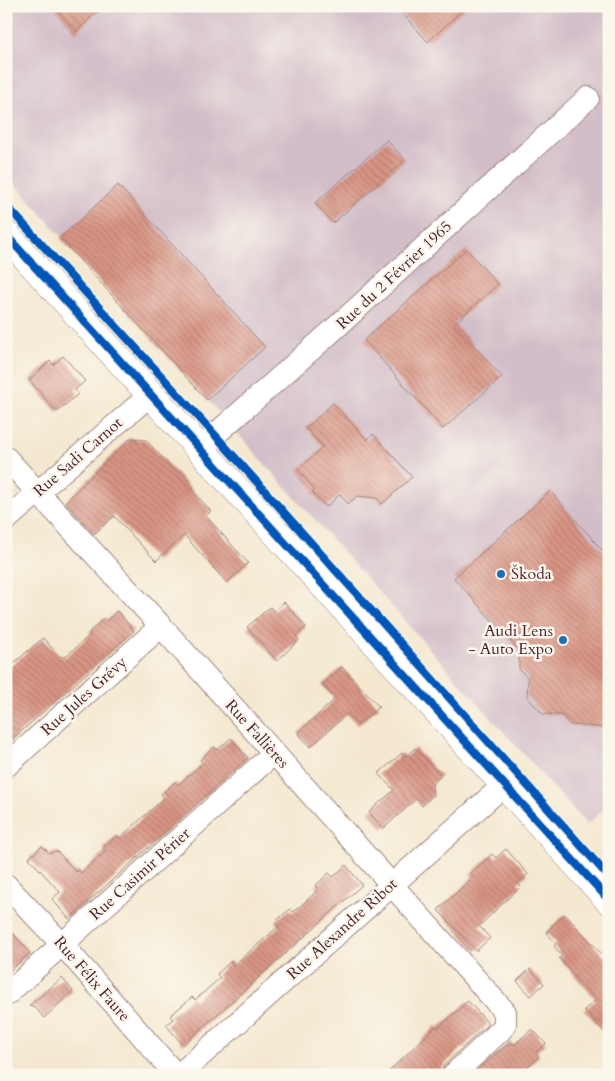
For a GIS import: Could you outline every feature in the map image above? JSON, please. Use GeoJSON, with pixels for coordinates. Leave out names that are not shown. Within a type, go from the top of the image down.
{"type":"FeatureCollection","features":[{"type":"Feature","properties":{"kind":"street","name":"Rue du 2 Février 1965"},"geometry":{"type":"LineString","coordinates":[[199,449],[331,332],[588,98]]}},
{"type":"Feature","properties":{"kind":"street"},"geometry":{"type":"LineString","coordinates":[[6,235],[609,900]]}},
{"type":"Feature","properties":{"kind":"street","name":"Rue Sadi Carnot"},"geometry":{"type":"LineString","coordinates":[[6,520],[151,394]]}},
{"type":"Feature","properties":{"kind":"street","name":"Rue Fallières"},"geometry":{"type":"LineString","coordinates":[[6,458],[161,626],[505,1012],[505,1024],[500,1032],[453,1075]]}},
{"type":"Feature","properties":{"kind":"street","name":"Rue Jules Grévy"},"geometry":{"type":"LineString","coordinates":[[6,766],[161,626]]}},
{"type":"Feature","properties":{"kind":"street","name":"Rue Casimir Périer"},"geometry":{"type":"LineString","coordinates":[[6,994],[274,753]]}},
{"type":"Feature","properties":{"kind":"street","name":"Rue Alexandre Ribot"},"geometry":{"type":"LineString","coordinates":[[178,1075],[505,784]]}},
{"type":"Feature","properties":{"kind":"street","name":"Rue Félix Faure"},"geometry":{"type":"LineString","coordinates":[[6,885],[62,944],[178,1075]]}},
{"type":"Feature","properties":{"kind":"shaded area"},"geometry":{"type":"Polygon","coordinates":[[[6,6],[609,6],[609,805],[587,825],[6,174],[6,6]]]}},
{"type":"Feature","properties":{"kind":"building"},"geometry":{"type":"Polygon","coordinates":[[[53,6],[103,6],[76,32],[53,6]]]}},
{"type":"Feature","properties":{"kind":"building"},"geometry":{"type":"Polygon","coordinates":[[[396,6],[467,6],[428,42],[396,6]]]}},
{"type":"Feature","properties":{"kind":"building"},"geometry":{"type":"Polygon","coordinates":[[[387,140],[405,160],[333,223],[315,203],[387,140]]]}},
{"type":"Feature","properties":{"kind":"building"},"geometry":{"type":"Polygon","coordinates":[[[118,185],[265,347],[207,400],[60,238],[118,185]]]}},
{"type":"Feature","properties":{"kind":"building"},"geometry":{"type":"Polygon","coordinates":[[[466,249],[498,284],[454,324],[502,377],[443,429],[364,340],[466,249]]]}},
{"type":"Feature","properties":{"kind":"building"},"geometry":{"type":"Polygon","coordinates":[[[63,356],[85,381],[75,390],[78,394],[57,412],[29,380],[50,361],[53,365],[63,356]]]}},
{"type":"Feature","properties":{"kind":"building"},"geometry":{"type":"Polygon","coordinates":[[[333,403],[367,440],[373,434],[412,477],[382,504],[377,498],[357,496],[348,504],[340,494],[326,507],[312,492],[315,490],[298,470],[323,447],[306,428],[333,403]]]}},
{"type":"Feature","properties":{"kind":"building"},"geometry":{"type":"Polygon","coordinates":[[[130,438],[146,440],[211,511],[206,516],[248,563],[227,583],[184,535],[156,561],[114,516],[94,534],[65,502],[130,438]]]}},
{"type":"Feature","properties":{"kind":"building"},"geometry":{"type":"Polygon","coordinates":[[[550,491],[609,558],[609,728],[570,725],[561,715],[543,714],[527,697],[528,678],[519,669],[519,650],[454,578],[550,491]]]}},
{"type":"Feature","properties":{"kind":"building"},"geometry":{"type":"Polygon","coordinates":[[[284,602],[306,627],[296,636],[299,640],[277,661],[247,627],[270,607],[274,611],[284,602]]]}},
{"type":"Feature","properties":{"kind":"building"},"geometry":{"type":"Polygon","coordinates":[[[117,611],[134,631],[6,745],[6,670],[43,638],[60,657],[64,658],[91,634],[89,632],[104,618],[106,621],[117,611]]]}},
{"type":"Feature","properties":{"kind":"building"},"geometry":{"type":"Polygon","coordinates":[[[342,667],[379,707],[358,725],[347,714],[310,747],[298,733],[333,701],[334,698],[322,685],[342,667]]]}},
{"type":"Feature","properties":{"kind":"building"},"geometry":{"type":"Polygon","coordinates":[[[231,738],[248,758],[69,919],[52,899],[60,892],[29,858],[42,846],[49,853],[57,851],[76,872],[78,870],[81,873],[106,851],[103,848],[117,835],[120,838],[164,798],[161,794],[175,782],[178,785],[203,763],[200,760],[214,747],[217,750],[231,738]]]}},
{"type":"Feature","properties":{"kind":"building"},"geometry":{"type":"Polygon","coordinates":[[[415,748],[441,776],[432,784],[433,795],[422,806],[416,799],[383,829],[369,812],[394,790],[378,774],[402,753],[405,757],[415,748]]]}},
{"type":"Feature","properties":{"kind":"building"},"geometry":{"type":"Polygon","coordinates":[[[506,849],[528,874],[518,883],[521,886],[479,926],[490,938],[476,951],[438,910],[473,877],[470,874],[492,854],[496,858],[506,849]]]}},
{"type":"Feature","properties":{"kind":"building"},"geometry":{"type":"Polygon","coordinates":[[[346,865],[362,885],[183,1045],[166,1025],[173,1019],[170,1016],[192,997],[195,1000],[220,978],[217,974],[231,961],[234,965],[279,926],[275,922],[290,909],[293,912],[306,901],[318,890],[315,886],[329,873],[333,877],[346,865]]]}},
{"type":"Feature","properties":{"kind":"building"},"geometry":{"type":"Polygon","coordinates":[[[565,914],[609,962],[609,1037],[584,1010],[596,1000],[559,958],[562,956],[554,946],[556,944],[546,932],[565,914]]]}},
{"type":"Feature","properties":{"kind":"building"},"geometry":{"type":"Polygon","coordinates":[[[6,925],[30,953],[6,974],[6,925]]]}},
{"type":"Feature","properties":{"kind":"building"},"geometry":{"type":"Polygon","coordinates":[[[530,969],[544,984],[531,996],[517,981],[530,969]]]}},
{"type":"Feature","properties":{"kind":"building"},"geometry":{"type":"Polygon","coordinates":[[[62,978],[73,991],[44,1018],[34,1006],[29,1006],[62,978]]]}},
{"type":"Feature","properties":{"kind":"building"},"geometry":{"type":"Polygon","coordinates":[[[468,1001],[487,1022],[487,1025],[444,1065],[440,1075],[385,1075],[436,1026],[438,1028],[468,1001]]]}},
{"type":"Feature","properties":{"kind":"building"},"geometry":{"type":"Polygon","coordinates":[[[532,1029],[546,1044],[536,1052],[539,1056],[520,1075],[472,1075],[510,1042],[514,1045],[532,1029]]]}},
{"type":"Feature","properties":{"kind":"cycle path"},"geometry":{"type":"LineString","coordinates":[[6,205],[215,435],[609,877]]}},
{"type":"Feature","properties":{"kind":"cycle path"},"geometry":{"type":"LineString","coordinates":[[6,235],[609,900]]}},
{"type":"Feature","properties":{"kind":"place","name":"Škoda"},"geometry":{"type":"Point","coordinates":[501,574]}},
{"type":"Feature","properties":{"kind":"place","name":"Audi Lens - Auto Expo"},"geometry":{"type":"Point","coordinates":[563,640]}}]}
